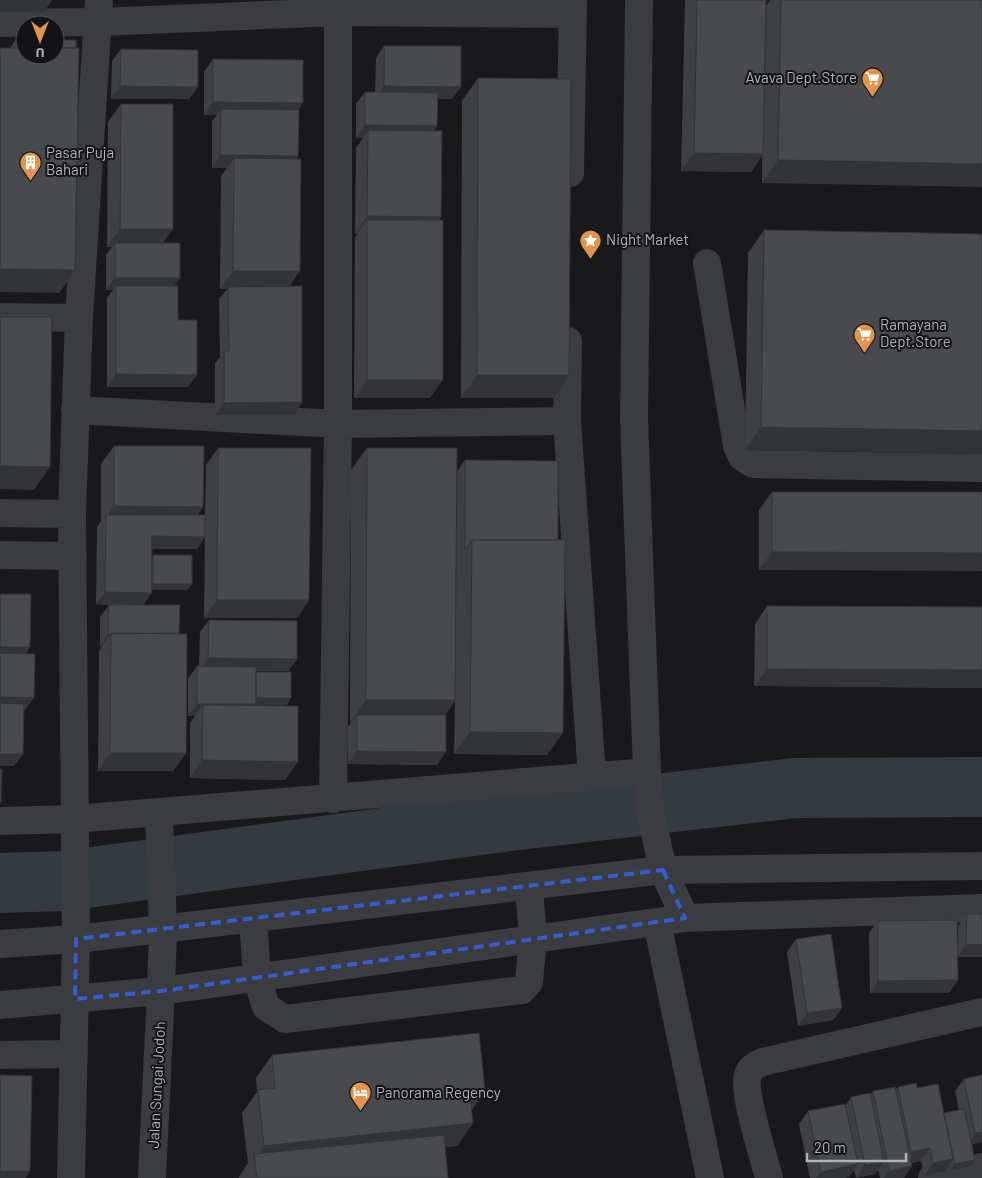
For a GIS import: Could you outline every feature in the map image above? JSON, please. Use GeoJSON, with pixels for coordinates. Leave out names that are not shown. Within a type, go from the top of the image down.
{"type":"FeatureCollection","features":[{"type":"Feature","properties":{"kind":"street"},"geometry":{"type":"LineString","coordinates":[[639,0],[634,420],[649,793],[663,870],[685,918]]}},
{"type":"Feature","properties":{"kind":"street"},"geometry":{"type":"LineString","coordinates":[[0,23],[99,11],[294,7],[338,12],[572,7],[570,202]]}},
{"type":"Feature","properties":{"kind":"street"},"geometry":{"type":"LineString","coordinates":[[71,1178],[76,939],[72,514],[79,318],[99,11]]}},
{"type":"Feature","properties":{"kind":"street"},"geometry":{"type":"LineString","coordinates":[[333,799],[338,424],[338,12]]}},
{"type":"Feature","properties":{"kind":"street"},"geometry":{"type":"LineString","coordinates":[[707,263],[738,446],[742,457],[754,464],[982,468]]}},
{"type":"Feature","properties":{"kind":"street"},"geometry":{"type":"LineString","coordinates":[[569,312],[567,421],[592,776]]}},
{"type":"Feature","properties":{"kind":"street"},"geometry":{"type":"LineString","coordinates":[[0,317],[79,318]]}},
{"type":"Feature","properties":{"kind":"street"},"geometry":{"type":"LineString","coordinates":[[75,410],[338,424],[567,421]]}},
{"type":"Feature","properties":{"kind":"street"},"geometry":{"type":"LineString","coordinates":[[0,513],[72,514]]}},
{"type":"Feature","properties":{"kind":"street"},"geometry":{"type":"LineString","coordinates":[[0,555],[73,556]]}},
{"type":"Feature","properties":{"kind":"street"},"geometry":{"type":"LineString","coordinates":[[0,822],[74,827],[159,820],[333,799],[592,776],[649,793]]}},
{"type":"Feature","properties":{"kind":"street","name":"Jalan Sungai Jodoh"},"geometry":{"type":"LineString","coordinates":[[152,1178],[161,991],[162,929],[159,820]]}},
{"type":"Feature","properties":{"kind":"street"},"geometry":{"type":"LineString","coordinates":[[0,944],[76,939],[663,870],[982,866]]}},
{"type":"Feature","properties":{"kind":"street"},"geometry":{"type":"LineString","coordinates":[[253,919],[257,978],[266,1007],[285,1019],[522,990],[529,982],[533,939],[529,887]]}},
{"type":"Feature","properties":{"kind":"street"},"geometry":{"type":"LineString","coordinates":[[0,1004],[161,991],[685,918],[982,908]]}},
{"type":"Feature","properties":{"kind":"street"},"geometry":{"type":"LineString","coordinates":[[656,922],[710,1178]]}},
{"type":"Feature","properties":{"kind":"street"},"geometry":{"type":"LineString","coordinates":[[769,1178],[747,1092],[747,1076],[752,1068],[762,1062],[982,1012]]}},
{"type":"Feature","properties":{"kind":"street"},"geometry":{"type":"LineString","coordinates":[[0,1055],[74,1054]]}},
{"type":"Feature","properties":{"kind":"street"},"geometry":{"type":"LineString","coordinates":[[932,1178],[982,1168]]}},
{"type":"Feature","properties":{"kind":"highlighted area"},"geometry":{"type":"Polygon","coordinates":[[[663,870],[685,918],[161,991],[75,999],[76,939],[663,870]]]}},
{"type":"Feature","properties":{"kind":"building"},"geometry":{"type":"Polygon","coordinates":[[[697,0],[766,0],[763,154],[694,153],[697,0]]]}},
{"type":"Feature","properties":{"kind":"building","name":"Avava Dept.Store"},"geometry":{"type":"Polygon","coordinates":[[[781,0],[982,0],[982,164],[778,160],[781,0]]]}},
{"type":"Feature","properties":{"kind":"building"},"geometry":{"type":"Polygon","coordinates":[[[65,40],[76,40],[76,48],[65,48],[65,40]]]}},
{"type":"Feature","properties":{"kind":"building"},"geometry":{"type":"Polygon","coordinates":[[[384,46],[461,46],[461,87],[384,86],[384,46]]]}},
{"type":"Feature","properties":{"kind":"building","name":"Pasar Puja Bahari"},"geometry":{"type":"Polygon","coordinates":[[[0,48],[15,48],[15,65],[65,65],[65,48],[79,48],[75,270],[0,269],[0,48]]]}},
{"type":"Feature","properties":{"kind":"building"},"geometry":{"type":"Polygon","coordinates":[[[121,49],[198,50],[198,87],[120,86],[121,49]]]}},
{"type":"Feature","properties":{"kind":"building"},"geometry":{"type":"Polygon","coordinates":[[[213,59],[303,60],[303,103],[213,102],[213,59]]]}},
{"type":"Feature","properties":{"kind":"building"},"geometry":{"type":"Polygon","coordinates":[[[478,78],[571,79],[569,375],[477,375],[478,78]]]}},
{"type":"Feature","properties":{"kind":"building"},"geometry":{"type":"Polygon","coordinates":[[[365,92],[438,93],[437,126],[365,125],[365,92]]]}},
{"type":"Feature","properties":{"kind":"building"},"geometry":{"type":"Polygon","coordinates":[[[121,104],[173,104],[173,229],[120,229],[121,104]]]}},
{"type":"Feature","properties":{"kind":"building"},"geometry":{"type":"Polygon","coordinates":[[[221,109],[299,110],[298,156],[220,155],[221,109]]]}},
{"type":"Feature","properties":{"kind":"building"},"geometry":{"type":"Polygon","coordinates":[[[368,130],[442,131],[441,217],[367,216],[368,130]]]}},
{"type":"Feature","properties":{"kind":"building"},"geometry":{"type":"Polygon","coordinates":[[[234,158],[301,159],[300,271],[233,271],[234,158]]]}},
{"type":"Feature","properties":{"kind":"building"},"geometry":{"type":"Polygon","coordinates":[[[367,220],[443,220],[443,380],[367,380],[367,220]]]}},
{"type":"Feature","properties":{"kind":"building","name":"Ramayana Dept.Store"},"geometry":{"type":"Polygon","coordinates":[[[764,230],[982,234],[982,431],[761,427],[764,230]]]}},
{"type":"Feature","properties":{"kind":"building"},"geometry":{"type":"Polygon","coordinates":[[[115,243],[180,243],[180,278],[115,278],[115,243]]]}},
{"type":"Feature","properties":{"kind":"building"},"geometry":{"type":"Polygon","coordinates":[[[116,286],[178,286],[178,320],[197,320],[197,375],[116,374],[116,286]]]}},
{"type":"Feature","properties":{"kind":"building"},"geometry":{"type":"Polygon","coordinates":[[[302,286],[302,402],[224,403],[224,351],[229,351],[228,287],[302,286]]]}},
{"type":"Feature","properties":{"kind":"building"},"geometry":{"type":"Polygon","coordinates":[[[0,317],[52,317],[50,467],[0,466],[0,317]]]}},
{"type":"Feature","properties":{"kind":"building"},"geometry":{"type":"Polygon","coordinates":[[[114,446],[204,446],[203,507],[114,506],[114,446]]]}},
{"type":"Feature","properties":{"kind":"building"},"geometry":{"type":"Polygon","coordinates":[[[218,448],[311,448],[309,600],[217,600],[218,448]]]}},
{"type":"Feature","properties":{"kind":"building"},"geometry":{"type":"Polygon","coordinates":[[[367,448],[457,448],[455,700],[366,700],[367,448]]]}},
{"type":"Feature","properties":{"kind":"building"},"geometry":{"type":"Polygon","coordinates":[[[465,460],[558,461],[558,540],[472,540],[465,550],[465,460]]]}},
{"type":"Feature","properties":{"kind":"building"},"geometry":{"type":"Polygon","coordinates":[[[772,492],[982,492],[982,553],[772,552],[772,492]]]}},
{"type":"Feature","properties":{"kind":"building"},"geometry":{"type":"Polygon","coordinates":[[[106,515],[205,515],[205,537],[152,536],[152,593],[105,592],[106,515]]]}},
{"type":"Feature","properties":{"kind":"building"},"geometry":{"type":"Polygon","coordinates":[[[472,540],[565,540],[563,733],[470,732],[472,540]]]}},
{"type":"Feature","properties":{"kind":"building"},"geometry":{"type":"Polygon","coordinates":[[[153,555],[192,555],[192,584],[153,584],[153,555]]]}},
{"type":"Feature","properties":{"kind":"building"},"geometry":{"type":"Polygon","coordinates":[[[0,594],[31,594],[30,647],[0,647],[0,594]]]}},
{"type":"Feature","properties":{"kind":"building"},"geometry":{"type":"Polygon","coordinates":[[[109,605],[180,605],[179,633],[108,634],[109,605]]]}},
{"type":"Feature","properties":{"kind":"building"},"geometry":{"type":"Polygon","coordinates":[[[767,606],[982,607],[982,670],[767,669],[767,606]]]}},
{"type":"Feature","properties":{"kind":"building"},"geometry":{"type":"Polygon","coordinates":[[[209,620],[297,621],[297,659],[208,658],[209,620]]]}},
{"type":"Feature","properties":{"kind":"building"},"geometry":{"type":"Polygon","coordinates":[[[111,633],[187,634],[186,753],[110,753],[111,633]]]}},
{"type":"Feature","properties":{"kind":"building"},"geometry":{"type":"Polygon","coordinates":[[[0,653],[35,654],[34,698],[0,697],[0,653]]]}},
{"type":"Feature","properties":{"kind":"building"},"geometry":{"type":"Polygon","coordinates":[[[197,666],[256,667],[256,704],[197,704],[197,666]]]}},
{"type":"Feature","properties":{"kind":"building"},"geometry":{"type":"Polygon","coordinates":[[[256,672],[291,672],[291,698],[256,698],[256,672]]]}},
{"type":"Feature","properties":{"kind":"building"},"geometry":{"type":"Polygon","coordinates":[[[0,703],[24,704],[23,754],[0,754],[0,703]]]}},
{"type":"Feature","properties":{"kind":"building"},"geometry":{"type":"Polygon","coordinates":[[[203,705],[298,706],[298,762],[202,760],[203,705]]]}},
{"type":"Feature","properties":{"kind":"building"},"geometry":{"type":"Polygon","coordinates":[[[357,715],[446,715],[446,752],[357,751],[357,715]]]}},
{"type":"Feature","properties":{"kind":"building"},"geometry":{"type":"Polygon","coordinates":[[[0,769],[2,769],[1,803],[0,803],[0,769]]]}},
{"type":"Feature","properties":{"kind":"building"},"geometry":{"type":"Polygon","coordinates":[[[967,914],[982,914],[982,945],[966,944],[967,914]]]}},
{"type":"Feature","properties":{"kind":"building"},"geometry":{"type":"Polygon","coordinates":[[[957,920],[958,980],[878,981],[878,921],[957,920]]]}},
{"type":"Feature","properties":{"kind":"building"},"geometry":{"type":"Polygon","coordinates":[[[831,934],[842,1008],[807,1013],[796,939],[831,934]]]}},
{"type":"Feature","properties":{"kind":"building","name":"Panorama Regency"},"geometry":{"type":"Polygon","coordinates":[[[479,1033],[485,1091],[470,1093],[473,1123],[264,1146],[258,1090],[275,1088],[272,1055],[479,1033]]]}},
{"type":"Feature","properties":{"kind":"building"},"geometry":{"type":"Polygon","coordinates":[[[0,1075],[32,1076],[30,1171],[0,1171],[0,1075]]]}},
{"type":"Feature","properties":{"kind":"building"},"geometry":{"type":"Polygon","coordinates":[[[982,1075],[982,1132],[975,1133],[964,1079],[982,1075]]]}},
{"type":"Feature","properties":{"kind":"building"},"geometry":{"type":"Polygon","coordinates":[[[916,1083],[917,1088],[938,1084],[953,1159],[933,1163],[930,1148],[911,1152],[898,1087],[916,1083]]]}},
{"type":"Feature","properties":{"kind":"building"},"geometry":{"type":"Polygon","coordinates":[[[895,1087],[912,1166],[889,1171],[873,1091],[895,1087]]]}},
{"type":"Feature","properties":{"kind":"building"},"geometry":{"type":"Polygon","coordinates":[[[870,1093],[884,1162],[865,1165],[851,1097],[870,1093]]]}},
{"type":"Feature","properties":{"kind":"building"},"geometry":{"type":"Polygon","coordinates":[[[845,1104],[858,1164],[821,1172],[808,1111],[845,1104]]]}},
{"type":"Feature","properties":{"kind":"building"},"geometry":{"type":"Polygon","coordinates":[[[964,1109],[975,1160],[955,1164],[944,1113],[964,1109]]]}},
{"type":"Feature","properties":{"kind":"building"},"geometry":{"type":"Polygon","coordinates":[[[444,1135],[448,1178],[257,1178],[254,1154],[444,1135]]]}},
{"type":"Feature","properties":{"kind":"waterway"},"geometry":{"type":"LineString","coordinates":[[0,883],[63,881],[509,821],[795,788],[982,787]]}},
{"type":"Feature","properties":{"kind":"place","name":"Avava Dept.Store"},"geometry":{"type":"Point","coordinates":[873,97]}},
{"type":"Feature","properties":{"kind":"place","name":"Pasar Puja Bahari"},"geometry":{"type":"Point","coordinates":[30,181]}},
{"type":"Feature","properties":{"kind":"place","name":"Night Market"},"geometry":{"type":"Point","coordinates":[590,259]}},
{"type":"Feature","properties":{"kind":"place","name":"Ramayana Dept.Store"},"geometry":{"type":"Point","coordinates":[864,353]}},
{"type":"Feature","properties":{"kind":"place","name":"Panorama Regency"},"geometry":{"type":"Point","coordinates":[360,1112]}}]}
